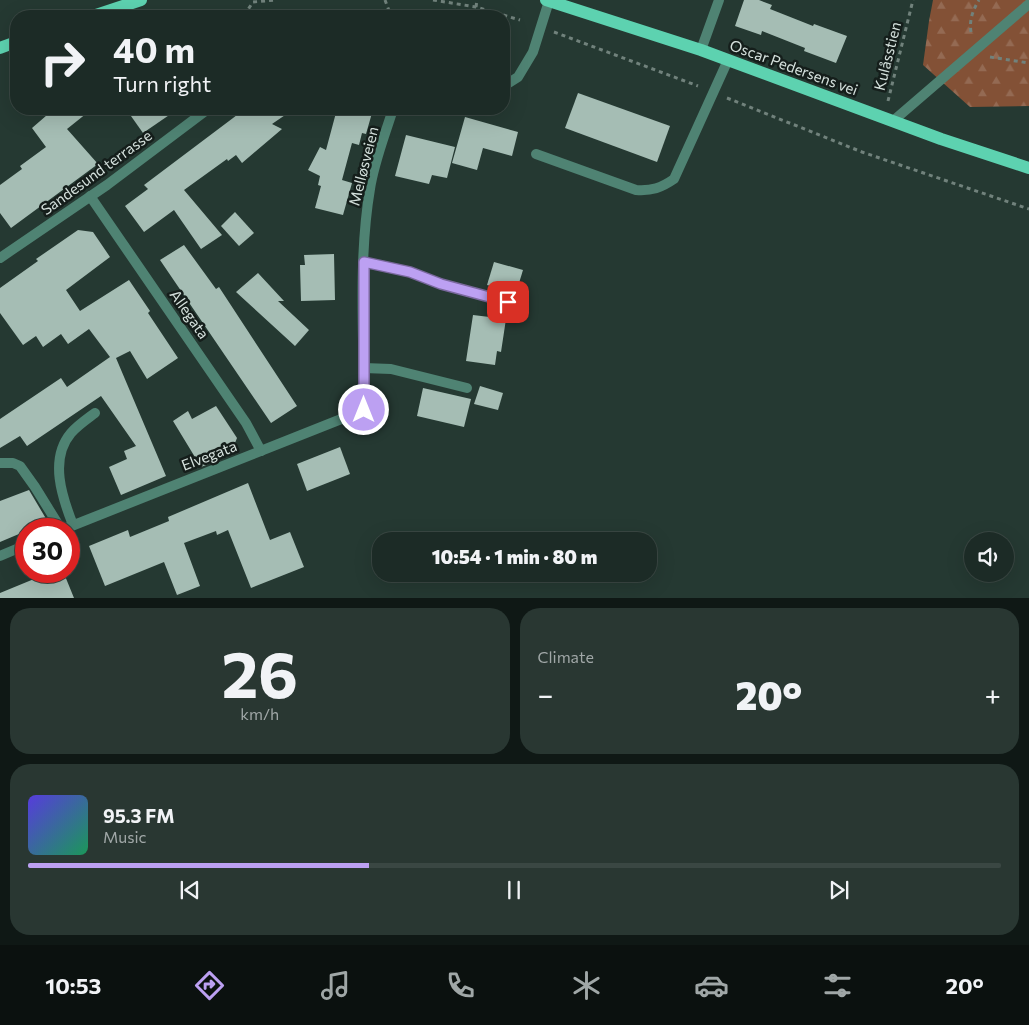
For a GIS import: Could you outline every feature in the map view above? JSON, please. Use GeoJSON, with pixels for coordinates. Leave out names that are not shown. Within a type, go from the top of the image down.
{"type":"FeatureCollection","features":[{"type":"Feature","properties":{"kind":"main road"},"geometry":{"type":"LineString","coordinates":[[111,10],[141,0]]}},
{"type":"Feature","properties":{"kind":"main road","name":"Oscar Pedersens vei"},"geometry":{"type":"LineString","coordinates":[[548,0],[702,50],[941,139],[1029,168]]}},
{"type":"Feature","properties":{"kind":"street"},"geometry":{"type":"LineString","coordinates":[[510,82],[518,77],[533,52],[548,0]]}},
{"type":"Feature","properties":{"kind":"street"},"geometry":{"type":"LineString","coordinates":[[702,50],[719,0]]}},
{"type":"Feature","properties":{"kind":"street"},"geometry":{"type":"LineString","coordinates":[[888,119],[1029,4]]}},
{"type":"Feature","properties":{"kind":"street"},"geometry":{"type":"LineString","coordinates":[[536,154],[636,190],[649,191],[663,187],[674,179],[728,60]]}},
{"type":"Feature","properties":{"kind":"street","name":"Sandesund terrasse"},"geometry":{"type":"LineString","coordinates":[[0,258],[90,196],[200,115]]}},
{"type":"Feature","properties":{"kind":"street","name":"Melløsveien"},"geometry":{"type":"LineString","coordinates":[[364,410],[364,262],[366,216],[370,187],[391,115]]}},
{"type":"Feature","properties":{"kind":"street","name":"Allegata"},"geometry":{"type":"LineString","coordinates":[[90,196],[246,423],[261,451]]}},
{"type":"Feature","properties":{"kind":"street"},"geometry":{"type":"LineString","coordinates":[[364,262],[410,272],[441,284],[508,302]]}},
{"type":"Feature","properties":{"kind":"street"},"geometry":{"type":"LineString","coordinates":[[364,368],[391,369],[467,388]]}},
{"type":"Feature","properties":{"kind":"street","name":"Elvegata"},"geometry":{"type":"LineString","coordinates":[[80,522],[364,410]]}},
{"type":"Feature","properties":{"kind":"street"},"geometry":{"type":"LineString","coordinates":[[65,518],[58,471],[59,459],[63,446],[70,434],[95,413]]}},
{"type":"Feature","properties":{"kind":"street"},"geometry":{"type":"LineString","coordinates":[[0,463],[13,463],[20,466],[59,518]]}},
{"type":"Feature","properties":{"kind":"street"},"geometry":{"type":"LineString","coordinates":[[0,556],[15,550]]}},
{"type":"Feature","properties":{"kind":"path"},"geometry":{"type":"LineString","coordinates":[[248,10],[252,2],[275,0]]}},
{"type":"Feature","properties":{"kind":"path"},"geometry":{"type":"LineString","coordinates":[[433,0],[484,10]]}},
{"type":"Feature","properties":{"kind":"path"},"geometry":{"type":"LineString","coordinates":[[476,7],[477,0]]}},
{"type":"Feature","properties":{"kind":"path","name":"Kulåsstien"},"geometry":{"type":"LineString","coordinates":[[888,119],[913,0]]}},
{"type":"Feature","properties":{"kind":"path"},"geometry":{"type":"LineString","coordinates":[[979,0],[973,11],[970,26],[971,33],[991,59],[1029,63]]}},
{"type":"Feature","properties":{"kind":"path"},"geometry":{"type":"LineString","coordinates":[[510,17],[520,20]]}},
{"type":"Feature","properties":{"kind":"path"},"geometry":{"type":"LineString","coordinates":[[554,31],[714,92],[862,152],[1029,209]]}},
{"type":"Feature","properties":{"kind":"green space"},"geometry":{"type":"Polygon","coordinates":[[[933,0],[1029,0],[1029,106],[970,107],[923,65],[933,0]]]}},
{"type":"Feature","properties":{"kind":"building"},"geometry":{"type":"Polygon","coordinates":[[[744,0],[759,0],[772,5],[770,9],[813,26],[814,24],[847,36],[836,63],[804,51],[805,48],[762,31],[761,35],[735,26],[744,0]]]}},
{"type":"Feature","properties":{"kind":"building"},"geometry":{"type":"Polygon","coordinates":[[[578,93],[670,126],[657,162],[565,128],[578,93]]]}},
{"type":"Feature","properties":{"kind":"building"},"geometry":{"type":"Polygon","coordinates":[[[47,115],[84,115],[67,129],[98,164],[11,228],[0,213],[0,185],[22,169],[20,166],[46,147],[32,128],[47,115]]]}},
{"type":"Feature","properties":{"kind":"building"},"geometry":{"type":"Polygon","coordinates":[[[130,115],[169,115],[143,133],[130,115]]]}},
{"type":"Feature","properties":{"kind":"building"},"geometry":{"type":"Polygon","coordinates":[[[237,115],[285,115],[272,124],[282,129],[242,163],[236,155],[228,161],[227,159],[184,190],[222,235],[201,249],[174,210],[144,232],[125,206],[148,189],[144,185],[237,115]]]}},
{"type":"Feature","properties":{"kind":"building"},"geometry":{"type":"Polygon","coordinates":[[[335,115],[371,115],[366,134],[362,133],[359,145],[352,143],[342,180],[352,183],[343,215],[315,208],[321,186],[318,185],[320,176],[308,170],[320,147],[326,150],[335,115]]]}},
{"type":"Feature","properties":{"kind":"building"},"geometry":{"type":"Polygon","coordinates":[[[465,117],[518,132],[512,156],[483,148],[477,170],[452,163],[465,117]]]}},
{"type":"Feature","properties":{"kind":"building"},"geometry":{"type":"Polygon","coordinates":[[[406,135],[455,147],[447,178],[432,175],[429,184],[395,176],[406,135]]]}},
{"type":"Feature","properties":{"kind":"building"},"geometry":{"type":"Polygon","coordinates":[[[235,212],[254,233],[239,246],[221,226],[235,212]]]}},
{"type":"Feature","properties":{"kind":"building"},"geometry":{"type":"Polygon","coordinates":[[[78,230],[93,232],[110,257],[66,290],[80,311],[129,280],[178,358],[147,379],[130,351],[116,358],[166,476],[121,495],[109,467],[127,459],[124,451],[136,446],[101,396],[27,446],[20,436],[0,448],[0,419],[61,378],[67,387],[110,357],[89,329],[68,344],[61,334],[43,347],[36,336],[23,345],[0,313],[0,288],[38,261],[36,259],[78,230]]]}},
{"type":"Feature","properties":{"kind":"building"},"geometry":{"type":"Polygon","coordinates":[[[184,245],[216,289],[219,287],[297,406],[271,423],[160,260],[184,245]]]}},
{"type":"Feature","properties":{"kind":"building"},"geometry":{"type":"Polygon","coordinates":[[[334,254],[335,300],[301,301],[300,265],[305,265],[304,255],[334,254]]]}},
{"type":"Feature","properties":{"kind":"building"},"geometry":{"type":"Polygon","coordinates":[[[494,262],[523,270],[516,293],[487,285],[494,262]]]}},
{"type":"Feature","properties":{"kind":"building"},"geometry":{"type":"Polygon","coordinates":[[[258,273],[284,301],[278,301],[309,330],[295,346],[236,292],[258,273]]]}},
{"type":"Feature","properties":{"kind":"building"},"geometry":{"type":"Polygon","coordinates":[[[473,315],[506,319],[501,352],[497,351],[495,365],[466,361],[473,315]]]}},
{"type":"Feature","properties":{"kind":"building"},"geometry":{"type":"Polygon","coordinates":[[[480,386],[503,393],[498,410],[474,404],[480,386]]]}},
{"type":"Feature","properties":{"kind":"building"},"geometry":{"type":"Polygon","coordinates":[[[423,388],[471,399],[464,427],[417,416],[423,388]]]}},
{"type":"Feature","properties":{"kind":"building"},"geometry":{"type":"Polygon","coordinates":[[[216,406],[237,438],[233,448],[213,456],[216,461],[201,467],[173,421],[188,411],[192,419],[216,406]]]}},
{"type":"Feature","properties":{"kind":"building"},"geometry":{"type":"Polygon","coordinates":[[[340,447],[350,474],[307,491],[297,464],[340,447]]]}},
{"type":"Feature","properties":{"kind":"building"},"geometry":{"type":"Polygon","coordinates":[[[248,483],[270,540],[290,532],[304,567],[251,588],[228,530],[217,535],[216,531],[184,543],[200,586],[177,595],[164,562],[105,586],[89,546],[128,530],[130,537],[169,521],[168,517],[248,483]]]}},
{"type":"Feature","properties":{"kind":"building"},"geometry":{"type":"Polygon","coordinates":[[[29,490],[46,518],[15,518],[15,536],[0,542],[0,501],[29,490]]]}},
{"type":"Feature","properties":{"kind":"building"},"geometry":{"type":"Polygon","coordinates":[[[24,583],[68,583],[74,598],[0,598],[0,593],[24,583]]]}},
{"type":"Feature","properties":{"kind":"route"},"geometry":{"type":"LineString","coordinates":[[364,410],[364,262],[410,272],[441,284],[508,302]]}}]}
